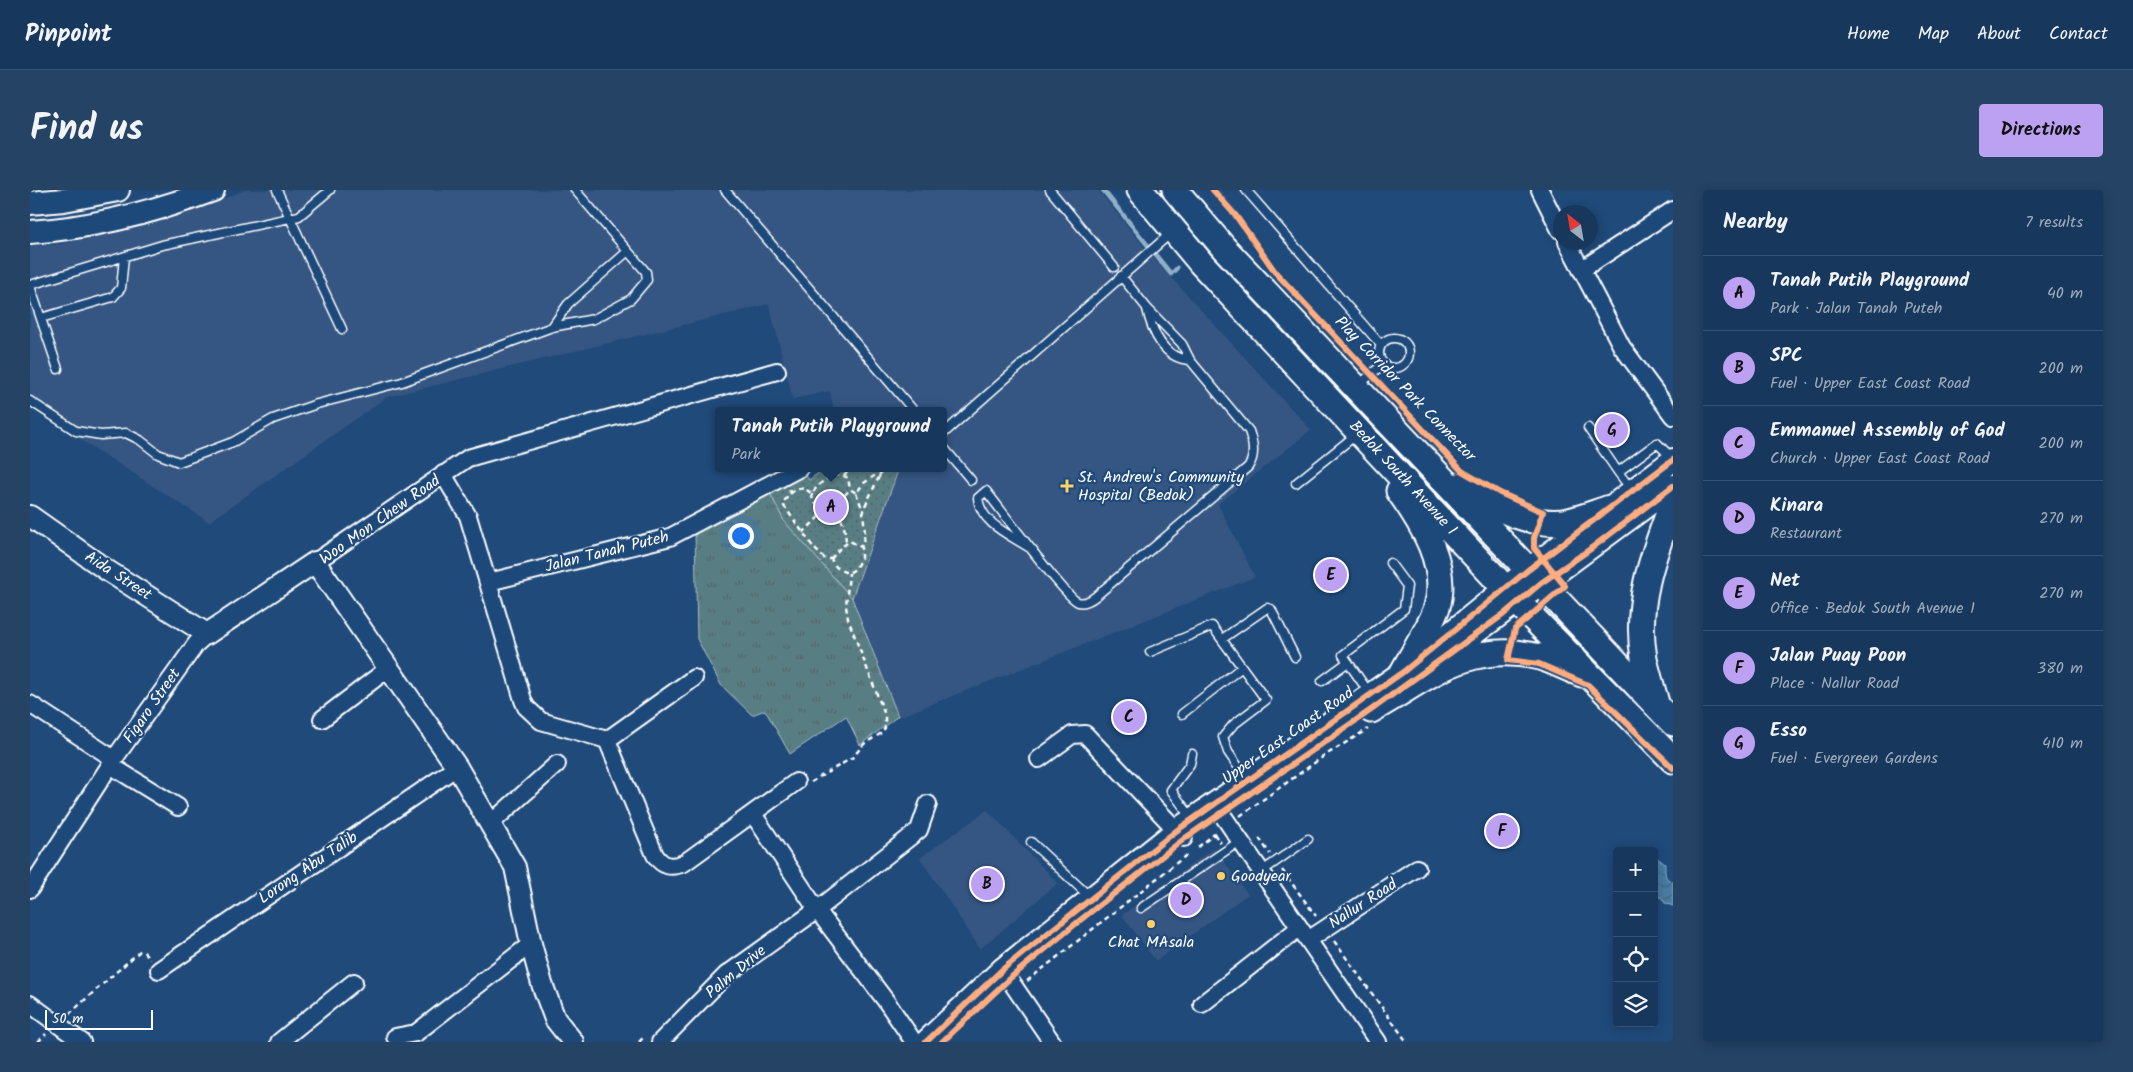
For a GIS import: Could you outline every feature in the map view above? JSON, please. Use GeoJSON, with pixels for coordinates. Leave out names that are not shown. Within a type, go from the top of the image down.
{"type":"FeatureCollection","features":[{"type":"Feature","properties":{"kind":"main road"},"geometry":{"type":"LineString","coordinates":[[30,203],[64,200],[118,190]]}},
{"type":"Feature","properties":{"kind":"main road"},"geometry":{"type":"LineString","coordinates":[[30,232],[102,224],[182,202],[213,190]]}},
{"type":"Feature","properties":{"kind":"main road","name":"Bedok South Avenue 1"},"geometry":{"type":"LineString","coordinates":[[1140,190],[1201,263],[1354,427],[1591,678],[1673,760]]}},
{"type":"Feature","properties":{"kind":"main road","name":"Bedok South Avenue 1"},"geometry":{"type":"LineString","coordinates":[[1175,190],[1224,248],[1665,715]]}},
{"type":"Feature","properties":{"kind":"main road"},"geometry":{"type":"LineString","coordinates":[[1354,427],[1412,508],[1436,558],[1439,583],[1436,608],[1403,672]]}},
{"type":"Feature","properties":{"kind":"main road","name":"Upper East Coast Road"},"geometry":{"type":"LineString","coordinates":[[926,1042],[1003,969],[1091,898],[1184,829],[1221,813],[1251,785],[1316,740],[1372,710],[1512,595],[1610,508],[1673,459]]}},
{"type":"Feature","properties":{"kind":"main road"},"geometry":{"type":"LineString","coordinates":[[1444,479],[1493,504],[1524,518],[1539,522],[1569,521],[1610,508]]}},
{"type":"Feature","properties":{"kind":"main road","name":"Upper East Coast Road"},"geometry":{"type":"LineString","coordinates":[[1534,576],[1590,550],[1673,486]]}},
{"type":"Feature","properties":{"kind":"main road"},"geometry":{"type":"LineString","coordinates":[[1665,715],[1644,658],[1641,621],[1642,598],[1673,502]]}},
{"type":"Feature","properties":{"kind":"main road","name":"Upper East Coast Road"},"geometry":{"type":"LineString","coordinates":[[1372,710],[1403,672],[1512,595]]}},
{"type":"Feature","properties":{"kind":"main road"},"geometry":{"type":"LineString","coordinates":[[1372,710],[1430,673],[1471,656],[1495,653],[1541,657],[1591,678]]}},
{"type":"Feature","properties":{"kind":"main road","name":"Upper East Coast Road"},"geometry":{"type":"LineString","coordinates":[[942,1042],[1018,980],[1079,920],[1184,829]]}},
{"type":"Feature","properties":{"kind":"street"},"geometry":{"type":"LineString","coordinates":[[1540,190],[1553,216]]}},
{"type":"Feature","properties":{"kind":"street"},"geometry":{"type":"LineString","coordinates":[[1582,270],[1673,210]]}},
{"type":"Feature","properties":{"kind":"street"},"geometry":{"type":"LineString","coordinates":[[1571,250],[1622,347],[1673,416]]}},
{"type":"Feature","properties":{"kind":"street","name":"Woo Mon Chew Road"},"geometry":{"type":"LineString","coordinates":[[573,1042],[555,1019],[542,984],[531,944],[515,867],[457,767],[315,562],[468,458],[776,371]]}},
{"type":"Feature","properties":{"kind":"street","name":"Jalan Tanah Puteh"},"geometry":{"type":"LineString","coordinates":[[489,582],[670,538],[793,472]]}},
{"type":"Feature","properties":{"kind":"street"},"geometry":{"type":"LineString","coordinates":[[443,474],[468,516],[526,707],[541,721],[607,740]]}},
{"type":"Feature","properties":{"kind":"street","name":"Aida Street"},"geometry":{"type":"LineString","coordinates":[[30,516],[108,570],[207,634]]}},
{"type":"Feature","properties":{"kind":"street","name":"Figaro Street"},"geometry":{"type":"LineString","coordinates":[[30,889],[112,762],[196,644],[207,634],[315,562]]}},
{"type":"Feature","properties":{"kind":"street"},"geometry":{"type":"LineString","coordinates":[[322,719],[389,668]]}},
{"type":"Feature","properties":{"kind":"street"},"geometry":{"type":"LineString","coordinates":[[607,740],[694,678]]}},
{"type":"Feature","properties":{"kind":"street"},"geometry":{"type":"LineString","coordinates":[[30,704],[178,807]]}},
{"type":"Feature","properties":{"kind":"street"},"geometry":{"type":"LineString","coordinates":[[1039,759],[1072,735],[1085,734],[1184,829]]}},
{"type":"Feature","properties":{"kind":"street"},"geometry":{"type":"LineString","coordinates":[[607,740],[655,855],[660,863],[667,866],[684,863],[796,782]]}},
{"type":"Feature","properties":{"kind":"street"},"geometry":{"type":"LineString","coordinates":[[490,824],[557,764]]}},
{"type":"Feature","properties":{"kind":"street","name":"Lorong Abu Talib"},"geometry":{"type":"LineString","coordinates":[[159,970],[457,767]]}},
{"type":"Feature","properties":{"kind":"street","name":"Palm Drive"},"geometry":{"type":"LineString","coordinates":[[660,1042],[726,975],[817,910],[919,830],[928,804]]}},
{"type":"Feature","properties":{"kind":"street"},"geometry":{"type":"LineString","coordinates":[[1221,813],[1378,1042]]}},
{"type":"Feature","properties":{"kind":"street"},"geometry":{"type":"LineString","coordinates":[[754,814],[817,910],[914,1042]]}},
{"type":"Feature","properties":{"kind":"street","name":"Nallur Road"},"geometry":{"type":"LineString","coordinates":[[1202,1004],[1303,934],[1417,868]]}},
{"type":"Feature","properties":{"kind":"street"},"geometry":{"type":"LineString","coordinates":[[395,1037],[416,1034],[531,944]]}},
{"type":"Feature","properties":{"kind":"street"},"geometry":{"type":"LineString","coordinates":[[1018,980],[1052,1042]]}},
{"type":"Feature","properties":{"kind":"street"},"geometry":{"type":"LineString","coordinates":[[279,1042],[354,982]]}},
{"type":"Feature","properties":{"kind":"street"},"geometry":{"type":"LineString","coordinates":[[30,1004],[55,1027],[82,1042]]}},
{"type":"Feature","properties":{"kind":"lane"},"geometry":{"type":"LineString","coordinates":[[277,190],[342,329]]}},
{"type":"Feature","properties":{"kind":"lane"},"geometry":{"type":"LineString","coordinates":[[58,369],[30,286],[162,245],[299,216],[330,190]]}},
{"type":"Feature","properties":{"kind":"lane"},"geometry":{"type":"LineString","coordinates":[[30,401],[76,431],[101,435],[126,433],[140,440],[158,454],[179,462],[232,442],[273,419],[317,404],[402,382],[552,327],[594,319],[631,300],[647,280],[646,272],[575,190]]}},
{"type":"Feature","properties":{"kind":"lane"},"geometry":{"type":"LineString","coordinates":[[725,190],[911,407]]}},
{"type":"Feature","properties":{"kind":"lane"},"geometry":{"type":"LineString","coordinates":[[1050,190],[1114,267]]}},
{"type":"Feature","properties":{"kind":"lane"},"geometry":{"type":"LineString","coordinates":[[1246,190],[1381,345]]}},
{"type":"Feature","properties":{"kind":"lane"},"geometry":{"type":"LineString","coordinates":[[947,430],[1174,230]]}},
{"type":"Feature","properties":{"kind":"lane"},"geometry":{"type":"LineString","coordinates":[[552,327],[568,304],[628,251]]}},
{"type":"Feature","properties":{"kind":"lane"},"geometry":{"type":"LineString","coordinates":[[41,318],[113,297],[121,288],[124,257]]}},
{"type":"Feature","properties":{"kind":"lane"},"geometry":{"type":"LineString","coordinates":[[1033,550],[999,530],[986,518],[979,508],[978,498],[986,491],[1033,550],[1070,597],[1080,603],[1088,602],[1248,467],[1254,450],[1248,431],[1190,360],[1182,344],[1147,308],[1121,276]]}},
{"type":"Feature","properties":{"kind":"lane"},"geometry":{"type":"LineString","coordinates":[[1147,308],[1152,331],[1169,352],[1180,360],[1190,360]]}},
{"type":"Feature","properties":{"kind":"lane"},"geometry":{"type":"LineString","coordinates":[[1395,338],[1404,343],[1408,357],[1402,366],[1392,368],[1383,364],[1379,355],[1381,345],[1395,338]]}},
{"type":"Feature","properties":{"kind":"lane"},"geometry":{"type":"LineString","coordinates":[[1356,388],[1383,364]]}},
{"type":"Feature","properties":{"kind":"lane"},"geometry":{"type":"LineString","coordinates":[[1296,483],[1354,427]]}},
{"type":"Feature","properties":{"kind":"lane"},"geometry":{"type":"LineString","coordinates":[[1588,428],[1632,491]]}},
{"type":"Feature","properties":{"kind":"lane"},"geometry":{"type":"LineString","coordinates":[[1618,472],[1657,443],[1673,459]]}},
{"type":"Feature","properties":{"kind":"lane"},"geometry":{"type":"LineString","coordinates":[[947,452],[971,480]]}},
{"type":"Feature","properties":{"kind":"lane"},"geometry":{"type":"LineString","coordinates":[[1372,710],[1343,654],[1404,609],[1407,586],[1390,563]]}},
{"type":"Feature","properties":{"kind":"lane"},"geometry":{"type":"LineString","coordinates":[[1222,639],[1267,608],[1271,609],[1295,657]]}},
{"type":"Feature","properties":{"kind":"lane"},"geometry":{"type":"LineString","coordinates":[[1150,652],[1212,626],[1222,639],[1266,700],[1233,726],[1223,737],[1228,752],[1251,785]]}},
{"type":"Feature","properties":{"kind":"lane"},"geometry":{"type":"LineString","coordinates":[[1322,681],[1348,662]]}},
{"type":"Feature","properties":{"kind":"lane"},"geometry":{"type":"LineString","coordinates":[[1182,714],[1242,667]]}},
{"type":"Feature","properties":{"kind":"lane"},"geometry":{"type":"LineString","coordinates":[[1184,829],[1171,790],[1190,764],[1192,754]]}},
{"type":"Feature","properties":{"kind":"lane"},"geometry":{"type":"LineString","coordinates":[[1261,872],[1308,839]]}},
{"type":"Feature","properties":{"kind":"lane"},"geometry":{"type":"LineString","coordinates":[[1031,842],[1091,898]]}},
{"type":"Feature","properties":{"kind":"lane"},"geometry":{"type":"LineString","coordinates":[[1141,908],[1240,842]]}},
{"type":"Feature","properties":{"kind":"path"},"geometry":{"type":"LineString","coordinates":[[846,542],[842,519],[833,509],[815,504],[812,500],[812,494],[826,479],[844,476],[847,472]]}},
{"type":"Feature","properties":{"kind":"path"},"geometry":{"type":"LineString","coordinates":[[863,510],[881,472]]}},
{"type":"Feature","properties":{"kind":"path"},"geometry":{"type":"LineString","coordinates":[[803,533],[821,515],[825,507],[839,502],[850,489],[850,481],[844,476]]}},
{"type":"Feature","properties":{"kind":"path"},"geometry":{"type":"LineString","coordinates":[[856,492],[864,482],[874,476],[879,477]]}},
{"type":"Feature","properties":{"kind":"path"},"geometry":{"type":"LineString","coordinates":[[782,478],[790,493]]}},
{"type":"Feature","properties":{"kind":"path"},"geometry":{"type":"LineString","coordinates":[[812,494],[802,488],[796,489],[785,500],[784,506],[825,559],[831,559],[846,542],[850,541],[861,547]]}},
{"type":"Feature","properties":{"kind":"path"},"geometry":{"type":"LineString","coordinates":[[796,782],[812,782],[818,779],[854,756],[864,744],[880,734],[885,728],[886,715],[847,611],[846,599],[849,573],[855,569],[861,558],[861,547],[866,535],[863,510],[856,492],[850,489]]}},
{"type":"Feature","properties":{"kind":"path"},"geometry":{"type":"LineString","coordinates":[[831,559],[836,568],[849,573]]}},
{"type":"Feature","properties":{"kind":"path"},"geometry":{"type":"LineString","coordinates":[[1018,980],[1144,888],[1221,813],[1324,756],[1372,710]]}},
{"type":"Feature","properties":{"kind":"path"},"geometry":{"type":"LineString","coordinates":[[38,1042],[140,950],[159,970]]}},
{"type":"Feature","properties":{"kind":"shaded area"},"geometry":{"type":"Polygon","coordinates":[[[245,190],[1098,190],[1148,252],[1311,430],[1218,504],[1255,577],[899,717],[852,598],[898,472],[947,472],[947,407],[833,407],[830,391],[793,399],[769,304],[387,397],[209,522],[30,407],[30,246],[60,244],[103,236],[185,214],[245,190]]]}},
{"type":"Feature","properties":{"kind":"shaded area"},"geometry":{"type":"Polygon","coordinates":[[[987,810],[1058,883],[980,949],[920,858],[987,810]]]}},
{"type":"Feature","properties":{"kind":"shaded area"},"geometry":{"type":"Polygon","coordinates":[[[1214,848],[1248,894],[1156,961],[1122,915],[1214,848]]]}},
{"type":"Feature","properties":{"kind":"green space"},"geometry":{"type":"Polygon","coordinates":[[[820,472],[898,472],[852,598],[784,521],[770,493],[805,474],[809,480],[820,472]]]}},
{"type":"Feature","properties":{"kind":"green space"},"geometry":{"type":"Polygon","coordinates":[[[770,493],[784,521],[852,598],[898,716],[860,745],[846,716],[790,754],[765,710],[752,715],[721,685],[697,639],[695,532],[770,493]]]}},
{"type":"Feature","properties":{"kind":"water"},"geometry":{"type":"Polygon","coordinates":[[[1658,858],[1665,864],[1665,873],[1670,881],[1673,882],[1673,906],[1665,903],[1661,897],[1658,897],[1658,858]]]}},
{"type":"Feature","properties":{"kind":"waterway"},"geometry":{"type":"LineString","coordinates":[[1103,190],[1171,274],[1177,268]]}},
{"type":"Feature","properties":{"kind":"waterway"},"geometry":{"type":"LineString","coordinates":[[1216,190],[1236,213]]}},
{"type":"Feature","properties":{"kind":"cycle path","name":"Play Corridor Park Connector"},"geometry":{"type":"LineString","coordinates":[[1213,190],[1236,216],[1276,273],[1462,471],[1500,493],[1543,512],[1534,538],[1534,548],[1565,586],[1515,629],[1508,660],[1539,664],[1588,685],[1673,768]]}},
{"type":"Feature","properties":{"kind":"cycle path"},"geometry":{"type":"LineString","coordinates":[[926,1042],[1003,969],[1176,831],[1403,672],[1528,570],[1673,460]]}},
{"type":"Feature","properties":{"kind":"cycle path"},"geometry":{"type":"LineString","coordinates":[[942,1042],[1009,979],[1079,921],[1184,839],[1371,710],[1504,614],[1541,583],[1589,550],[1673,486]]}},
{"type":"Feature","properties":{"kind":"place","name":"Esso"},"geometry":{"type":"Point","coordinates":[1612,430]}},
{"type":"Feature","properties":{"kind":"place","name":"St. Andrew's Community Hospital (Bedok)"},"geometry":{"type":"Point","coordinates":[1067,486]}},
{"type":"Feature","properties":{"kind":"place","name":"Tanah Putih Playground"},"geometry":{"type":"Point","coordinates":[831,507]}},
{"type":"Feature","properties":{"kind":"place","name":"Net"},"geometry":{"type":"Point","coordinates":[1331,575]}},
{"type":"Feature","properties":{"kind":"place","name":"Emmanuel Assembly of God"},"geometry":{"type":"Point","coordinates":[1129,717]}},
{"type":"Feature","properties":{"kind":"place","name":"Jalan Puay Poon"},"geometry":{"type":"Point","coordinates":[1502,831]}},
{"type":"Feature","properties":{"kind":"place","name":"Goodyear"},"geometry":{"type":"Point","coordinates":[1221,876]}},
{"type":"Feature","properties":{"kind":"place","name":"SPC"},"geometry":{"type":"Point","coordinates":[987,884]}},
{"type":"Feature","properties":{"kind":"place","name":"Kinara"},"geometry":{"type":"Point","coordinates":[1186,900]}},
{"type":"Feature","properties":{"kind":"place","name":"Chat MAsala"},"geometry":{"type":"Point","coordinates":[1151,924]}}]}
